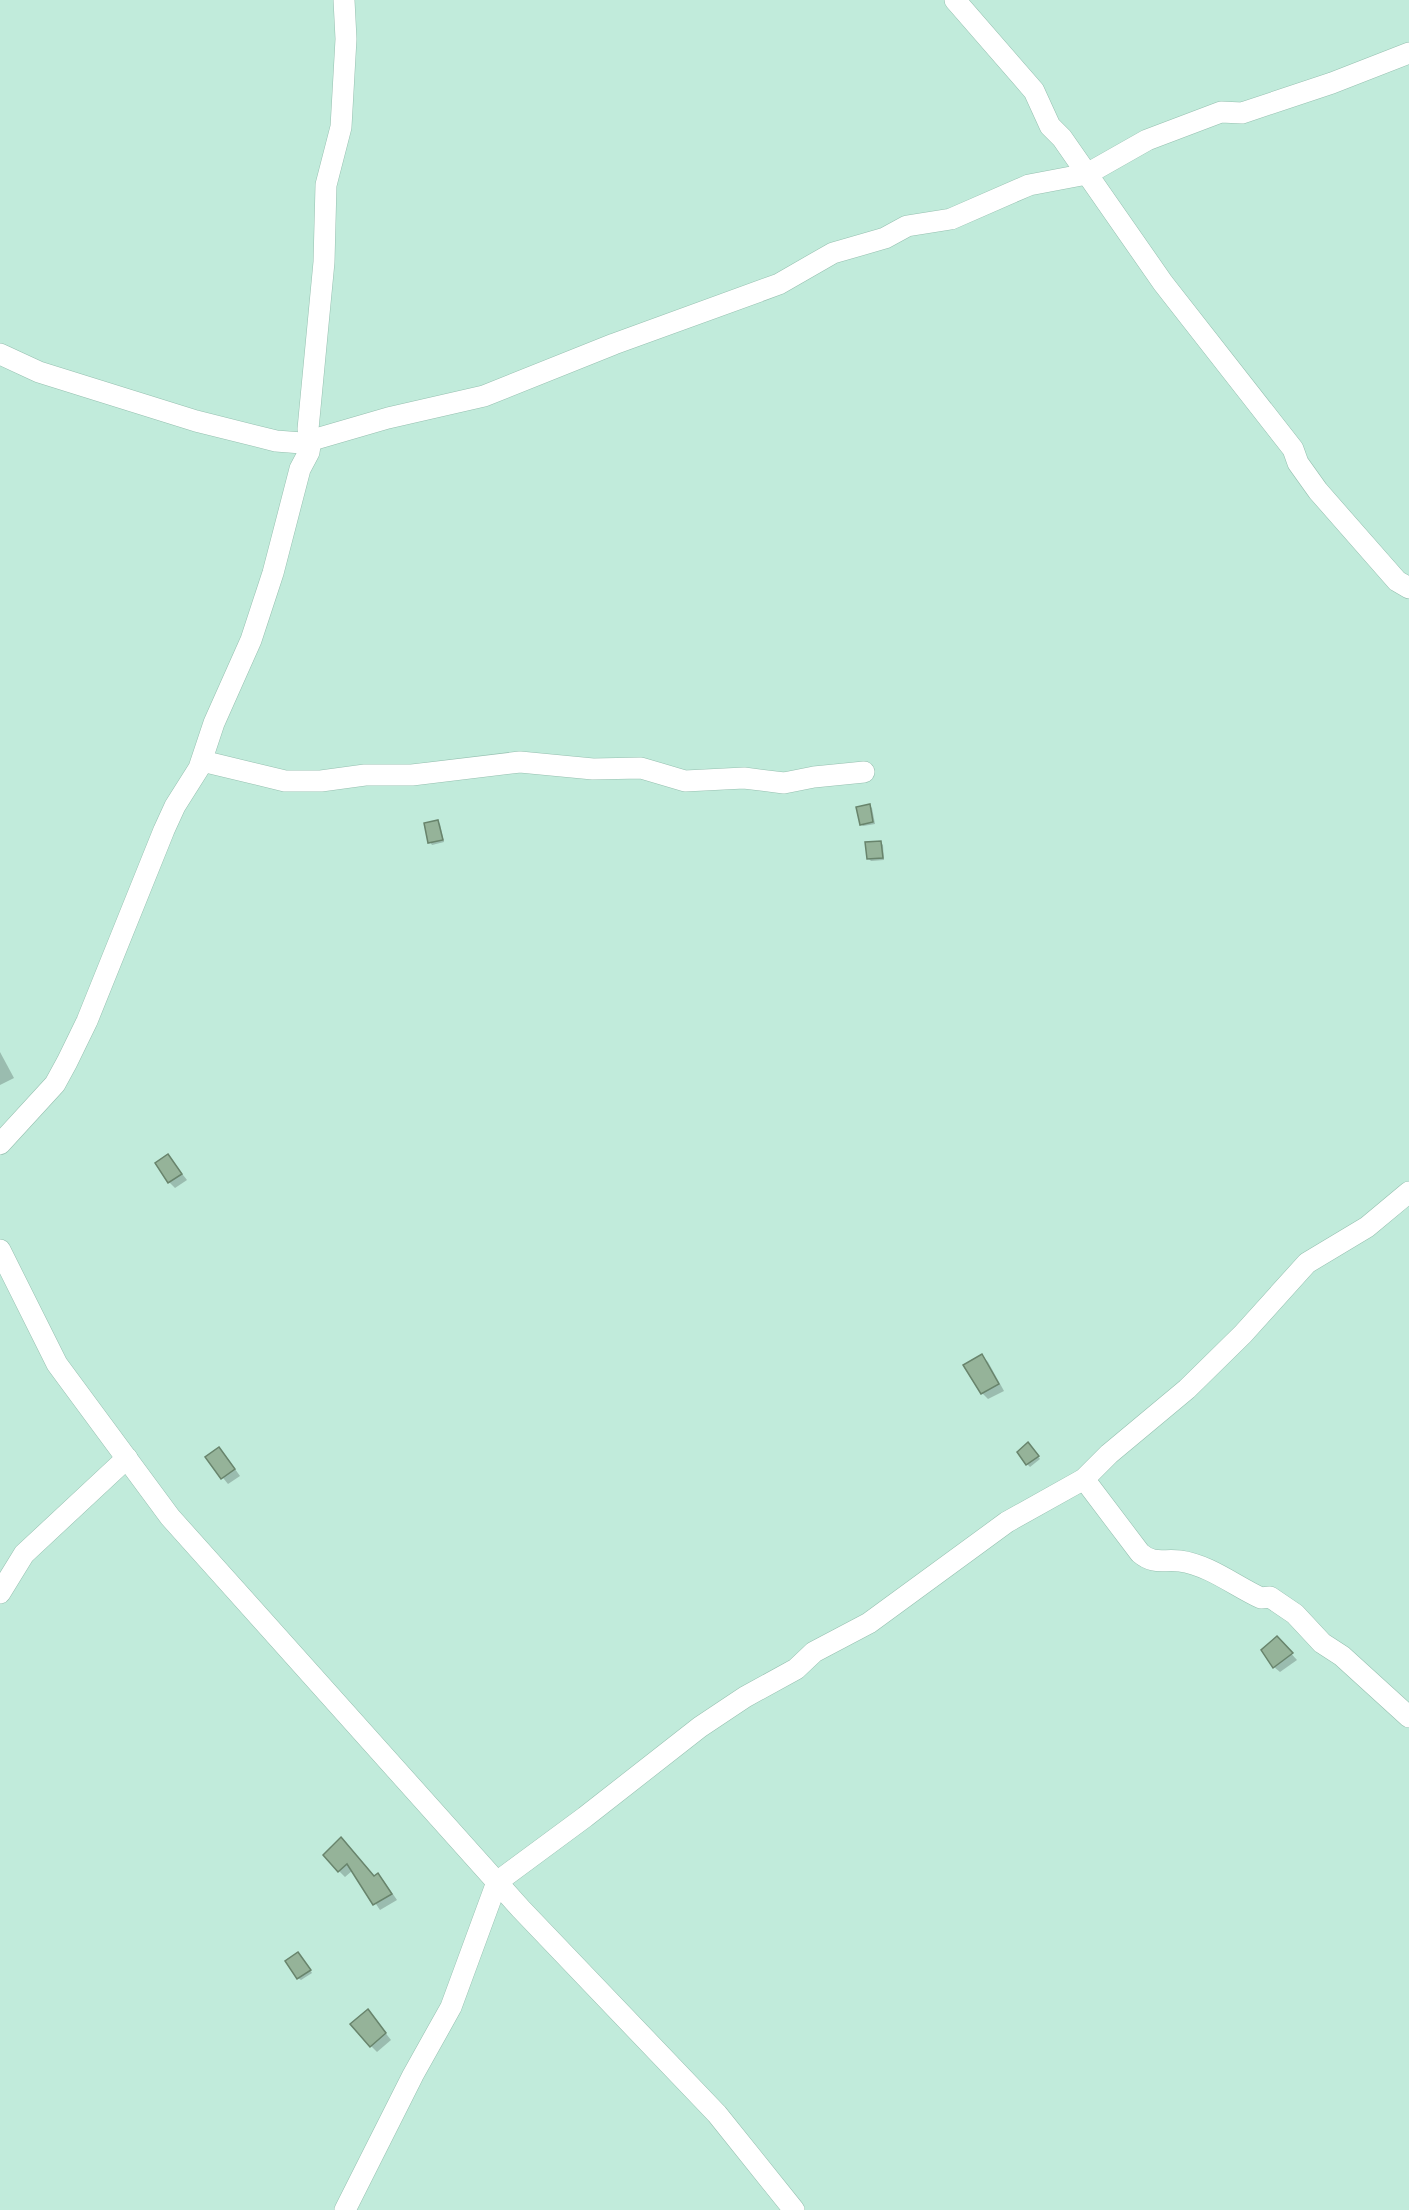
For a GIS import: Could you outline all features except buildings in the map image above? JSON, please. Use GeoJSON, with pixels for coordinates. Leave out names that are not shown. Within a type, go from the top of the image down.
{"type":"FeatureCollection","features":[{"type":"Feature","properties":{"kind":"street"},"geometry":{"type":"LineString","coordinates":[[0,1144],[55,1084],[87,1021],[164,830],[175,806],[202,761],[214,723],[251,640],[273,573],[300,469],[309,452],[311,440],[308,429],[324,262],[326,185],[340,127],[346,39],[344,0]]}},
{"type":"Feature","properties":{"kind":"street"},"geometry":{"type":"LineString","coordinates":[[955,0],[1034,91],[1050,126],[1062,138],[1164,283],[1293,449],[1298,463],[1318,491],[1397,581],[1409,588]]}},
{"type":"Feature","properties":{"kind":"street"},"geometry":{"type":"LineString","coordinates":[[0,354],[39,372],[196,421],[276,441],[302,443],[388,418],[484,396],[614,344],[779,284],[833,253],[885,238],[907,226],[951,219],[1029,184],[1087,174],[1147,140],[1221,112],[1242,113],[1332,83],[1409,53]]}},
{"type":"Feature","properties":{"kind":"street"},"geometry":{"type":"LineString","coordinates":[[202,761],[285,781],[321,781],[365,775],[412,775],[520,762],[593,769],[641,768],[685,781],[744,778],[784,783],[814,777],[864,772]]}},
{"type":"Feature","properties":{"kind":"street"},"geometry":{"type":"LineString","coordinates":[[345,2210],[413,2075],[451,2007],[497,1882],[700,1727],[745,1697],[796,1669],[814,1652],[869,1623],[1007,1522],[1084,1479],[1109,1454],[1195,1381],[1243,1334],[1307,1263],[1366,1227],[1409,1192]]}},
{"type":"Feature","properties":{"kind":"street"},"geometry":{"type":"LineString","coordinates":[[0,1252],[57,1364],[170,1517],[529,1918],[717,2114],[794,2210]]}},
{"type":"Feature","properties":{"kind":"street"},"geometry":{"type":"LineString","coordinates":[[0,1593],[24,1554],[127,1458]]}},
{"type":"Feature","properties":{"kind":"street"},"geometry":{"type":"LineString","coordinates":[[1084,1479],[1140,1553],[1149,1561],[1177,1560],[1194,1564],[1261,1598],[1270,1597],[1295,1614],[1322,1643],[1342,1656],[1409,1717]]}}]}
